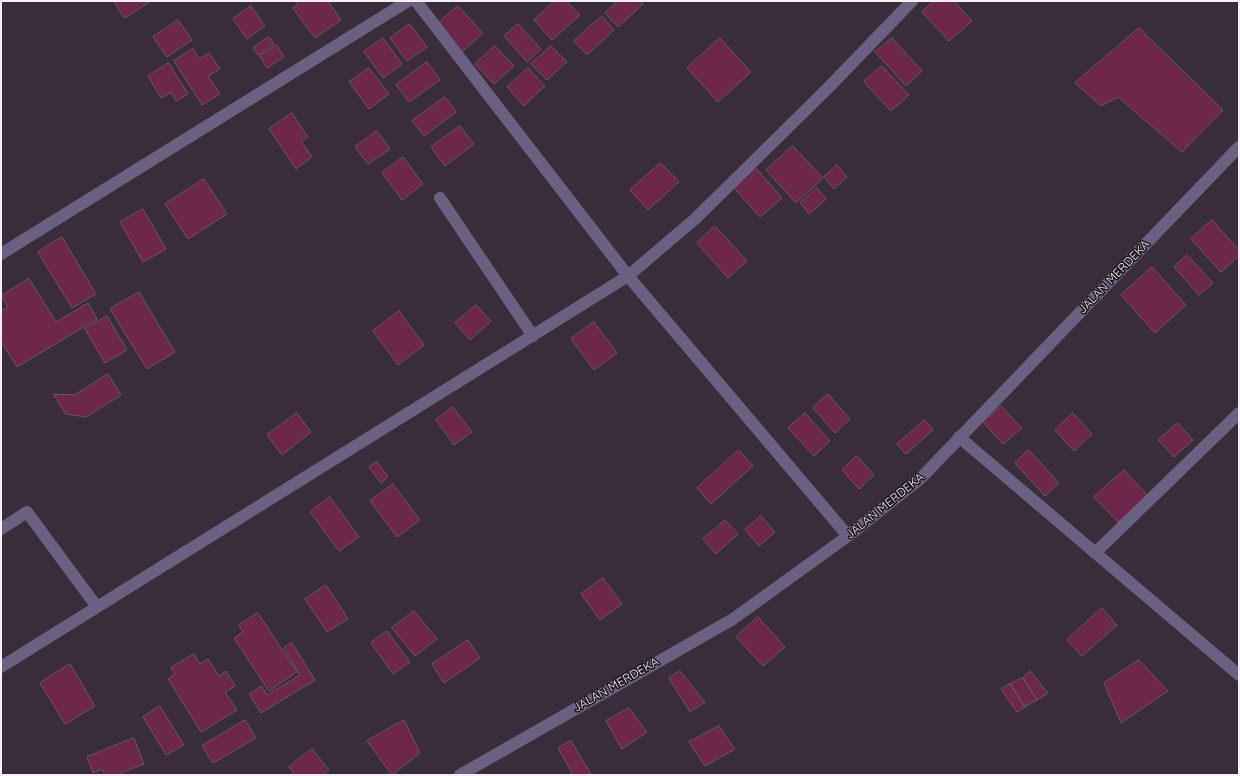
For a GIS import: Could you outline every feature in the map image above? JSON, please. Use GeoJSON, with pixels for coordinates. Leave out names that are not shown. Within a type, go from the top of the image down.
{"type":"FeatureCollection","features":[{"type":"Feature","properties":{"kind":"street"},"geometry":{"type":"LineString","coordinates":[[1,254],[408,1]]}},
{"type":"Feature","properties":{"kind":"street"},"geometry":{"type":"LineString","coordinates":[[416,1],[628,276],[848,536]]}},
{"type":"Feature","properties":{"kind":"street"},"geometry":{"type":"LineString","coordinates":[[1,667],[628,276],[695,219],[828,88],[912,1]]}},
{"type":"Feature","properties":{"kind":"street","name":"JALAN MERDEKA"},"geometry":{"type":"LineString","coordinates":[[460,775],[733,619],[848,536],[920,478],[1239,147]]}},
{"type":"Feature","properties":{"kind":"street"},"geometry":{"type":"LineString","coordinates":[[440,198],[533,336]]}},
{"type":"Feature","properties":{"kind":"street"},"geometry":{"type":"LineString","coordinates":[[1095,553],[1239,413]]}},
{"type":"Feature","properties":{"kind":"street"},"geometry":{"type":"LineString","coordinates":[[959,437],[1239,675]]}},
{"type":"Feature","properties":{"kind":"street"},"geometry":{"type":"LineString","coordinates":[[1,529],[27,512],[98,607]]}},
{"type":"Feature","properties":{"kind":"building"},"geometry":{"type":"Polygon","coordinates":[[[114,1],[151,1],[125,18],[114,1]]]}},
{"type":"Feature","properties":{"kind":"building"},"geometry":{"type":"Polygon","coordinates":[[[295,1],[328,1],[341,20],[315,38],[293,8],[298,4],[295,1]]]}},
{"type":"Feature","properties":{"kind":"building"},"geometry":{"type":"Polygon","coordinates":[[[555,1],[566,1],[580,15],[552,40],[534,20],[555,1]]]}},
{"type":"Feature","properties":{"kind":"building"},"geometry":{"type":"Polygon","coordinates":[[[618,1],[640,1],[643,4],[618,27],[605,13],[618,1]]]}},
{"type":"Feature","properties":{"kind":"building"},"geometry":{"type":"Polygon","coordinates":[[[934,1],[954,1],[972,21],[949,41],[922,12],[934,1]]]}},
{"type":"Feature","properties":{"kind":"building"},"geometry":{"type":"Polygon","coordinates":[[[251,6],[265,26],[247,39],[233,19],[251,6]]]}},
{"type":"Feature","properties":{"kind":"building"},"geometry":{"type":"Polygon","coordinates":[[[458,6],[483,33],[462,52],[437,24],[458,6]]]}},
{"type":"Feature","properties":{"kind":"building"},"geometry":{"type":"Polygon","coordinates":[[[602,16],[614,30],[587,55],[574,41],[602,16]]]}},
{"type":"Feature","properties":{"kind":"building"},"geometry":{"type":"Polygon","coordinates":[[[178,20],[192,40],[167,57],[153,37],[178,20]]]}},
{"type":"Feature","properties":{"kind":"building"},"geometry":{"type":"Polygon","coordinates":[[[410,24],[427,47],[407,61],[390,38],[410,24]]]}},
{"type":"Feature","properties":{"kind":"building"},"geometry":{"type":"Polygon","coordinates":[[[518,24],[541,49],[527,62],[504,36],[518,24]]]}},
{"type":"Feature","properties":{"kind":"building"},"geometry":{"type":"Polygon","coordinates":[[[1139,28],[1223,110],[1182,152],[1118,97],[1101,106],[1075,83],[1139,28]]]}},
{"type":"Feature","properties":{"kind":"building"},"geometry":{"type":"Polygon","coordinates":[[[269,37],[274,44],[258,55],[253,48],[269,37]]]}},
{"type":"Feature","properties":{"kind":"building"},"geometry":{"type":"Polygon","coordinates":[[[383,38],[402,64],[383,78],[364,52],[383,38]]]}},
{"type":"Feature","properties":{"kind":"building"},"geometry":{"type":"Polygon","coordinates":[[[720,38],[751,72],[718,102],[687,68],[720,38]]]}},
{"type":"Feature","properties":{"kind":"building"},"geometry":{"type":"Polygon","coordinates":[[[892,38],[922,71],[906,86],[875,52],[892,38]]]}},
{"type":"Feature","properties":{"kind":"building"},"geometry":{"type":"Polygon","coordinates":[[[277,45],[284,57],[267,68],[260,56],[277,45]]]}},
{"type":"Feature","properties":{"kind":"building"},"geometry":{"type":"Polygon","coordinates":[[[495,46],[514,66],[494,84],[475,64],[495,46]]]}},
{"type":"Feature","properties":{"kind":"building"},"geometry":{"type":"Polygon","coordinates":[[[551,46],[567,62],[547,80],[531,64],[551,46]]]}},
{"type":"Feature","properties":{"kind":"building"},"geometry":{"type":"Polygon","coordinates":[[[193,49],[199,59],[209,53],[220,69],[208,76],[220,94],[202,105],[174,61],[193,49]]]}},
{"type":"Feature","properties":{"kind":"building"},"geometry":{"type":"Polygon","coordinates":[[[427,62],[440,80],[409,102],[396,85],[427,62]]]}},
{"type":"Feature","properties":{"kind":"building"},"geometry":{"type":"Polygon","coordinates":[[[169,63],[188,94],[176,101],[171,92],[161,98],[148,76],[169,63]]]}},
{"type":"Feature","properties":{"kind":"building"},"geometry":{"type":"Polygon","coordinates":[[[882,66],[909,95],[891,111],[864,82],[882,66]]]}},
{"type":"Feature","properties":{"kind":"building"},"geometry":{"type":"Polygon","coordinates":[[[369,68],[389,94],[369,109],[349,82],[369,68]]]}},
{"type":"Feature","properties":{"kind":"building"},"geometry":{"type":"Polygon","coordinates":[[[528,68],[545,86],[524,106],[507,87],[528,68]]]}},
{"type":"Feature","properties":{"kind":"building"},"geometry":{"type":"Polygon","coordinates":[[[445,97],[456,112],[424,136],[412,121],[445,97]]]}},
{"type":"Feature","properties":{"kind":"building"},"geometry":{"type":"Polygon","coordinates":[[[292,113],[308,137],[301,141],[312,157],[296,169],[269,129],[292,113]]]}},
{"type":"Feature","properties":{"kind":"building"},"geometry":{"type":"Polygon","coordinates":[[[460,126],[474,144],[445,166],[431,147],[460,126]]]}},
{"type":"Feature","properties":{"kind":"building"},"geometry":{"type":"Polygon","coordinates":[[[377,131],[390,149],[368,164],[355,147],[377,131]]]}},
{"type":"Feature","properties":{"kind":"building"},"geometry":{"type":"Polygon","coordinates":[[[793,146],[823,178],[796,203],[766,170],[793,146]]]}},
{"type":"Feature","properties":{"kind":"building"},"geometry":{"type":"Polygon","coordinates":[[[403,157],[423,184],[402,200],[382,173],[403,157]]]}},
{"type":"Feature","properties":{"kind":"building"},"geometry":{"type":"Polygon","coordinates":[[[661,163],[679,182],[648,210],[630,190],[661,163]]]}},
{"type":"Feature","properties":{"kind":"building"},"geometry":{"type":"Polygon","coordinates":[[[837,165],[847,177],[834,189],[824,177],[837,165]]]}},
{"type":"Feature","properties":{"kind":"building"},"geometry":{"type":"Polygon","coordinates":[[[756,168],[782,198],[760,217],[734,188],[756,168]]]}},
{"type":"Feature","properties":{"kind":"building"},"geometry":{"type":"Polygon","coordinates":[[[204,179],[227,214],[188,239],[165,204],[204,179]]]}},
{"type":"Feature","properties":{"kind":"building"},"geometry":{"type":"Polygon","coordinates":[[[817,188],[826,199],[809,214],[800,203],[817,188]]]}},
{"type":"Feature","properties":{"kind":"building"},"geometry":{"type":"Polygon","coordinates":[[[143,209],[166,249],[143,262],[120,222],[143,209]]]}},
{"type":"Feature","properties":{"kind":"building"},"geometry":{"type":"Polygon","coordinates":[[[1212,220],[1239,250],[1239,256],[1221,272],[1191,239],[1212,220]]]}},
{"type":"Feature","properties":{"kind":"building"},"geometry":{"type":"Polygon","coordinates":[[[715,226],[747,261],[728,278],[697,243],[715,226]]]}},
{"type":"Feature","properties":{"kind":"building"},"geometry":{"type":"Polygon","coordinates":[[[62,237],[96,294],[72,308],[38,252],[62,237]]]}},
{"type":"Feature","properties":{"kind":"building"},"geometry":{"type":"Polygon","coordinates":[[[1187,255],[1213,283],[1199,295],[1174,267],[1187,255]]]}},
{"type":"Feature","properties":{"kind":"building"},"geometry":{"type":"Polygon","coordinates":[[[1152,267],[1186,305],[1155,333],[1121,295],[1152,267]]]}},
{"type":"Feature","properties":{"kind":"building"},"geometry":{"type":"Polygon","coordinates":[[[29,279],[56,322],[88,303],[97,319],[17,367],[1,341],[1,311],[8,307],[1,296],[29,279]]]}},
{"type":"Feature","properties":{"kind":"building"},"geometry":{"type":"Polygon","coordinates":[[[139,292],[175,352],[147,369],[110,309],[139,292]]]}},
{"type":"Feature","properties":{"kind":"building"},"geometry":{"type":"Polygon","coordinates":[[[476,305],[491,321],[470,340],[455,323],[476,305]]]}},
{"type":"Feature","properties":{"kind":"building"},"geometry":{"type":"Polygon","coordinates":[[[399,311],[424,345],[398,365],[373,331],[399,311]]]}},
{"type":"Feature","properties":{"kind":"building"},"geometry":{"type":"Polygon","coordinates":[[[107,316],[127,350],[105,363],[85,329],[107,316]]]}},
{"type":"Feature","properties":{"kind":"building"},"geometry":{"type":"Polygon","coordinates":[[[594,322],[617,353],[594,370],[571,339],[594,322]]]}},
{"type":"Feature","properties":{"kind":"building"},"geometry":{"type":"Polygon","coordinates":[[[108,374],[121,395],[86,417],[66,414],[53,394],[74,395],[108,374]]]}},
{"type":"Feature","properties":{"kind":"building"},"geometry":{"type":"Polygon","coordinates":[[[828,394],[850,419],[835,433],[813,408],[828,394]]]}},
{"type":"Feature","properties":{"kind":"building"},"geometry":{"type":"Polygon","coordinates":[[[1001,406],[1022,428],[1003,444],[983,422],[1001,406]]]}},
{"type":"Feature","properties":{"kind":"building"},"geometry":{"type":"Polygon","coordinates":[[[453,407],[472,432],[454,445],[436,420],[453,407]]]}},
{"type":"Feature","properties":{"kind":"building"},"geometry":{"type":"Polygon","coordinates":[[[297,413],[311,432],[282,455],[267,435],[297,413]]]}},
{"type":"Feature","properties":{"kind":"building"},"geometry":{"type":"Polygon","coordinates":[[[805,413],[830,441],[814,456],[788,428],[805,413]]]}},
{"type":"Feature","properties":{"kind":"building"},"geometry":{"type":"Polygon","coordinates":[[[1073,413],[1092,434],[1074,451],[1055,430],[1073,413]]]}},
{"type":"Feature","properties":{"kind":"building"},"geometry":{"type":"Polygon","coordinates":[[[925,420],[933,430],[906,454],[897,444],[925,420]]]}},
{"type":"Feature","properties":{"kind":"building"},"geometry":{"type":"Polygon","coordinates":[[[1178,423],[1193,440],[1174,457],[1158,440],[1178,423]]]}},
{"type":"Feature","properties":{"kind":"building"},"geometry":{"type":"Polygon","coordinates":[[[739,450],[753,466],[711,504],[697,488],[739,450]]]}},
{"type":"Feature","properties":{"kind":"building"},"geometry":{"type":"Polygon","coordinates":[[[1029,450],[1059,483],[1045,496],[1015,463],[1029,450]]]}},
{"type":"Feature","properties":{"kind":"building"},"geometry":{"type":"Polygon","coordinates":[[[857,456],[874,475],[859,489],[842,470],[857,456]]]}},
{"type":"Feature","properties":{"kind":"building"},"geometry":{"type":"Polygon","coordinates":[[[377,462],[388,477],[381,483],[369,467],[377,462]]]}},
{"type":"Feature","properties":{"kind":"building"},"geometry":{"type":"Polygon","coordinates":[[[1124,470],[1148,496],[1118,522],[1094,497],[1124,470]]]}},
{"type":"Feature","properties":{"kind":"building"},"geometry":{"type":"Polygon","coordinates":[[[393,484],[420,520],[397,537],[370,501],[393,484]]]}},
{"type":"Feature","properties":{"kind":"building"},"geometry":{"type":"Polygon","coordinates":[[[330,497],[359,537],[339,551],[310,512],[330,497]]]}},
{"type":"Feature","properties":{"kind":"building"},"geometry":{"type":"Polygon","coordinates":[[[761,516],[775,532],[759,546],[745,530],[761,516]]]}},
{"type":"Feature","properties":{"kind":"building"},"geometry":{"type":"Polygon","coordinates":[[[725,520],[738,534],[716,554],[703,539],[725,520]]]}},
{"type":"Feature","properties":{"kind":"building"},"geometry":{"type":"Polygon","coordinates":[[[603,578],[622,604],[600,620],[581,594],[603,578]]]}},
{"type":"Feature","properties":{"kind":"building"},"geometry":{"type":"Polygon","coordinates":[[[326,585],[348,619],[327,632],[305,599],[326,585]]]}},
{"type":"Feature","properties":{"kind":"building"},"geometry":{"type":"Polygon","coordinates":[[[1102,608],[1117,625],[1082,656],[1067,640],[1102,608]]]}},
{"type":"Feature","properties":{"kind":"building"},"geometry":{"type":"Polygon","coordinates":[[[414,611],[437,639],[415,656],[392,628],[414,611]]]}},
{"type":"Feature","properties":{"kind":"building"},"geometry":{"type":"Polygon","coordinates":[[[258,613],[297,672],[269,691],[234,638],[243,632],[239,625],[258,613]]]}},
{"type":"Feature","properties":{"kind":"building"},"geometry":{"type":"Polygon","coordinates":[[[758,617],[785,647],[763,666],[736,637],[758,617]]]}},
{"type":"Feature","properties":{"kind":"building"},"geometry":{"type":"Polygon","coordinates":[[[387,631],[410,662],[393,674],[371,643],[387,631]]]}},
{"type":"Feature","properties":{"kind":"building"},"geometry":{"type":"Polygon","coordinates":[[[468,640],[480,658],[444,683],[432,664],[468,640]]]}},
{"type":"Feature","properties":{"kind":"building"},"geometry":{"type":"Polygon","coordinates":[[[292,643],[315,680],[261,713],[249,694],[262,686],[267,695],[300,675],[284,648],[292,643]]]}},
{"type":"Feature","properties":{"kind":"building"},"geometry":{"type":"Polygon","coordinates":[[[194,654],[200,664],[208,659],[219,676],[226,671],[235,686],[225,692],[237,710],[201,732],[168,679],[175,674],[171,668],[194,654]]]}},
{"type":"Feature","properties":{"kind":"building"},"geometry":{"type":"Polygon","coordinates":[[[1139,660],[1168,691],[1121,723],[1104,683],[1139,660]]]}},
{"type":"Feature","properties":{"kind":"building"},"geometry":{"type":"Polygon","coordinates":[[[70,664],[95,706],[65,724],[40,683],[70,664]]]}},
{"type":"Feature","properties":{"kind":"building"},"geometry":{"type":"Polygon","coordinates":[[[680,671],[705,702],[690,712],[669,678],[680,671]]]}},
{"type":"Feature","properties":{"kind":"building"},"geometry":{"type":"Polygon","coordinates":[[[1030,671],[1048,693],[1037,700],[1023,678],[1030,671]]]}},
{"type":"Feature","properties":{"kind":"building"},"geometry":{"type":"Polygon","coordinates":[[[1023,678],[1037,700],[1025,707],[1010,684],[1023,678]]]}},
{"type":"Feature","properties":{"kind":"building"},"geometry":{"type":"Polygon","coordinates":[[[1010,684],[1025,707],[1017,712],[1001,689],[1010,684]]]}},
{"type":"Feature","properties":{"kind":"building"},"geometry":{"type":"Polygon","coordinates":[[[160,706],[184,745],[166,755],[143,717],[160,706]]]}},
{"type":"Feature","properties":{"kind":"building"},"geometry":{"type":"Polygon","coordinates":[[[629,708],[647,732],[622,749],[606,721],[629,708]]]}},
{"type":"Feature","properties":{"kind":"building"},"geometry":{"type":"Polygon","coordinates":[[[245,720],[256,738],[213,763],[202,746],[245,720]]]}},
{"type":"Feature","properties":{"kind":"building"},"geometry":{"type":"Polygon","coordinates":[[[404,720],[420,753],[392,775],[367,741],[404,720]]]}},
{"type":"Feature","properties":{"kind":"building"},"geometry":{"type":"Polygon","coordinates":[[[719,726],[735,749],[705,766],[689,742],[719,726]]]}},
{"type":"Feature","properties":{"kind":"building"},"geometry":{"type":"Polygon","coordinates":[[[134,738],[144,764],[116,775],[105,775],[102,769],[93,773],[87,757],[134,738]]]}},
{"type":"Feature","properties":{"kind":"building"},"geometry":{"type":"Polygon","coordinates":[[[571,741],[591,774],[573,775],[558,748],[571,741]]]}},
{"type":"Feature","properties":{"kind":"building"},"geometry":{"type":"Polygon","coordinates":[[[312,749],[329,770],[322,775],[295,775],[289,767],[312,749]]]}}]}
